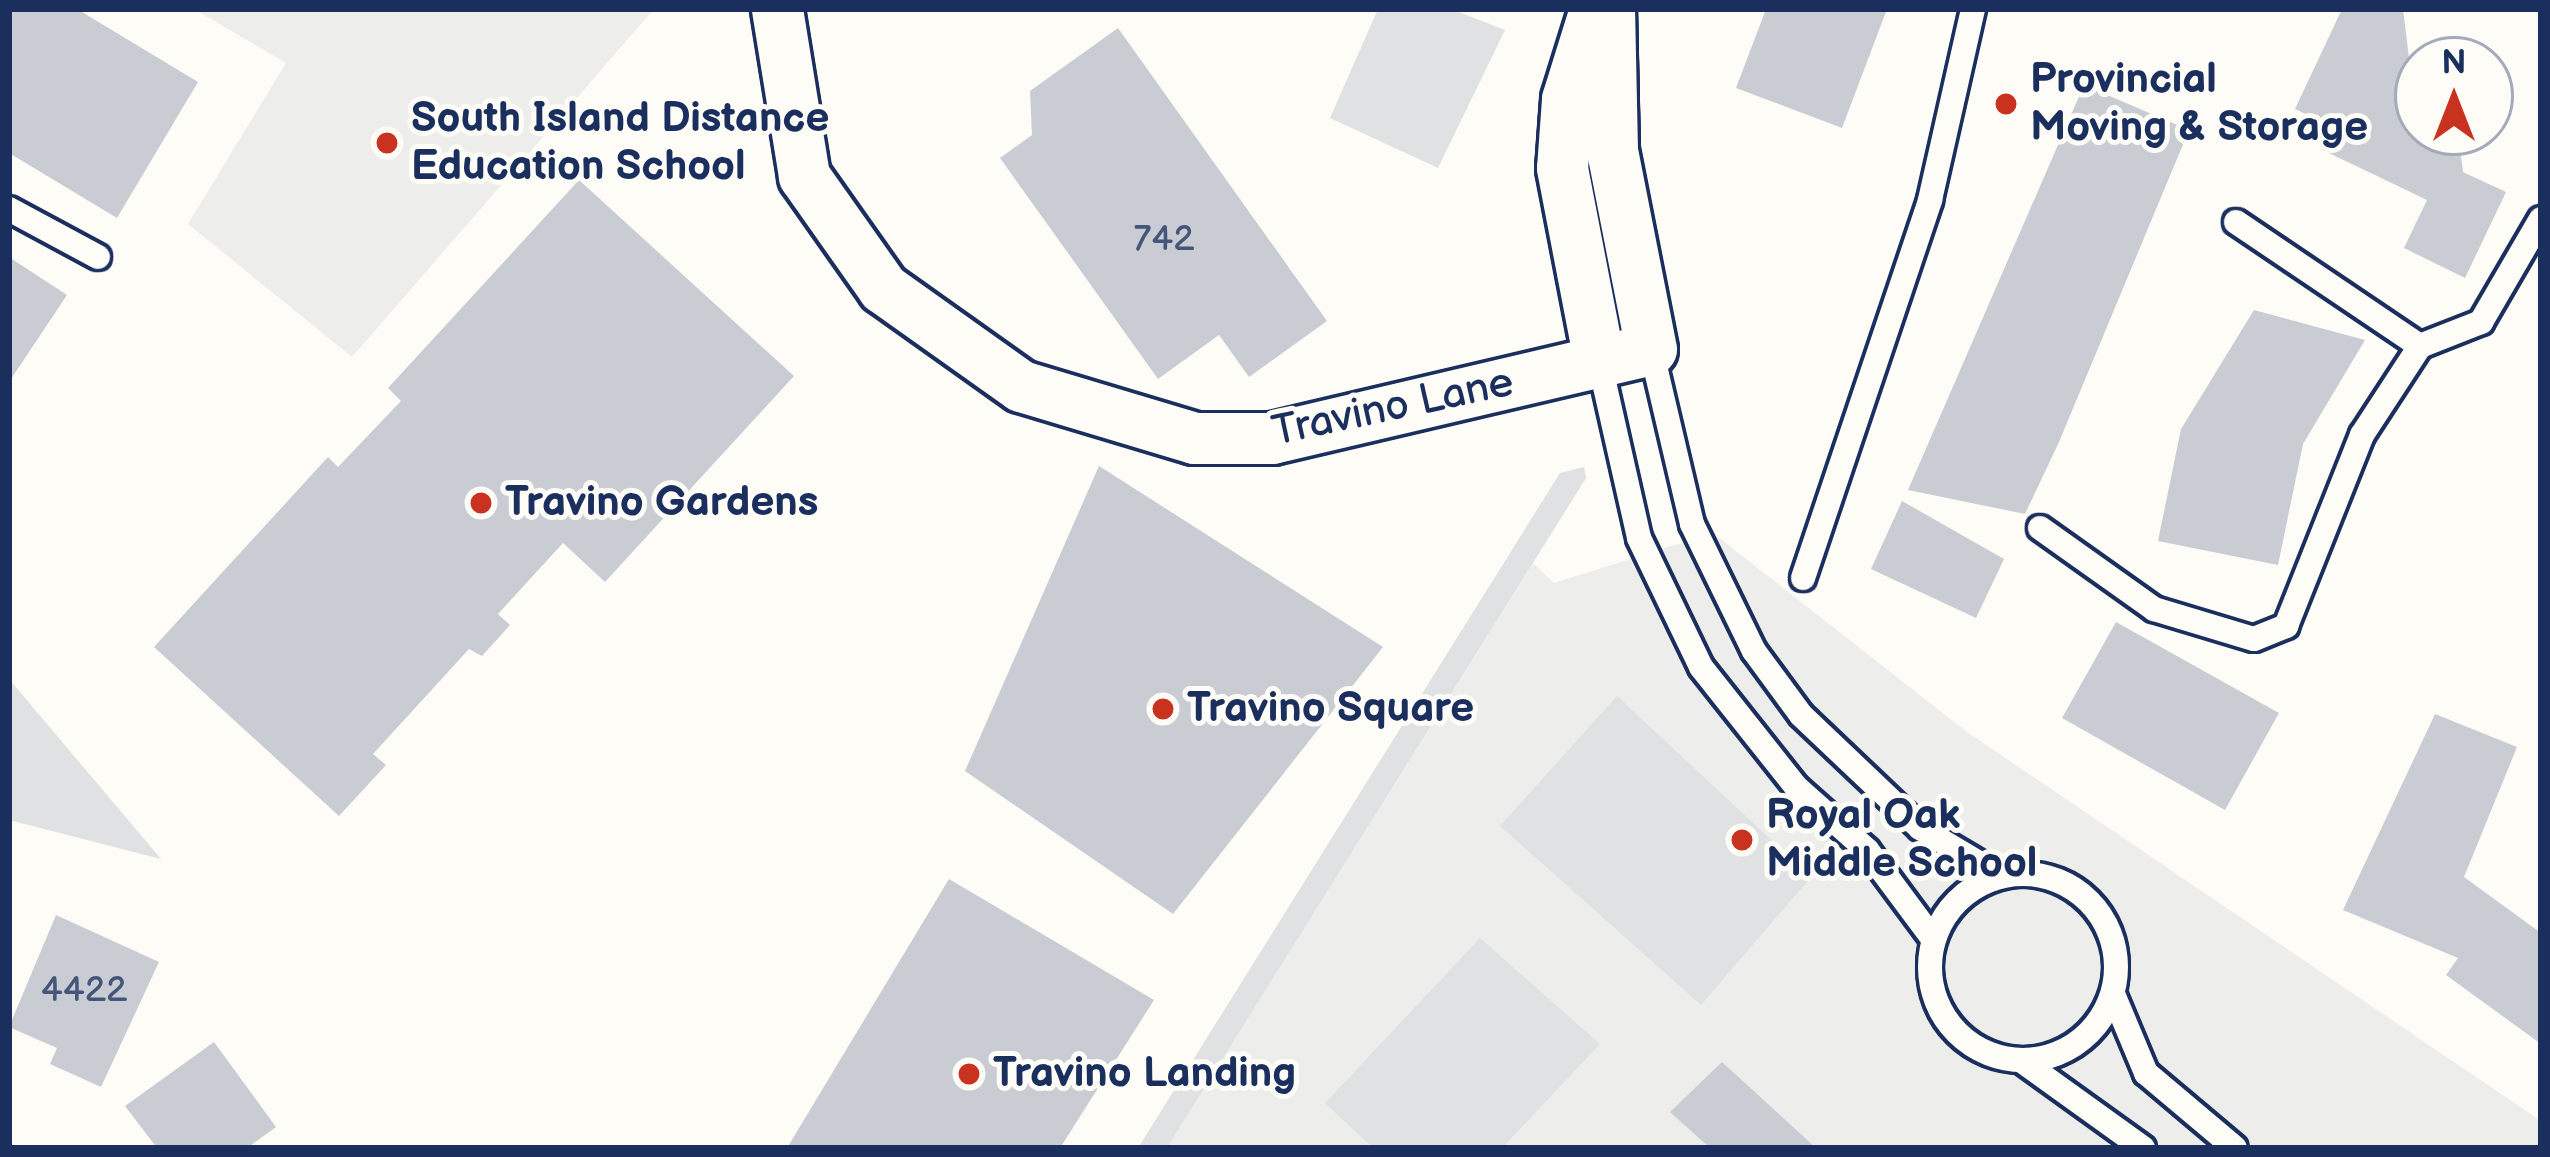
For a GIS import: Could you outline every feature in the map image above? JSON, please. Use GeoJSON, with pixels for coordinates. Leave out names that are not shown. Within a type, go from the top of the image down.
{"type":"FeatureCollection","features":[{"type":"Feature","properties":{"kind":"street","name":"Travino Lane"},"geometry":{"type":"LineString","coordinates":[[777,9],[799,157],[838,236],[945,340],[1022,386],[1195,437],[1272,438],[1651,349]]}},
{"type":"Feature","properties":{"kind":"street"},"geometry":{"type":"LineString","coordinates":[[1595,9],[1567,99],[1562,168],[1599,360]]}},
{"type":"Feature","properties":{"kind":"street"},"geometry":{"type":"LineString","coordinates":[[1609,9],[1612,150],[1651,349]]}},
{"type":"Feature","properties":{"kind":"lane"},"geometry":{"type":"LineString","coordinates":[[1802,578],[1930,200],[1973,9]]}},
{"type":"Feature","properties":{"kind":"lane"},"geometry":{"type":"LineString","coordinates":[[9,208],[98,257]]}},
{"type":"Feature","properties":{"kind":"lane"},"geometry":{"type":"LineString","coordinates":[[2040,528],[2154,609],[2254,639],[2286,626],[2362,435],[2420,346],[2480,322],[2541,219]]}},
{"type":"Feature","properties":{"kind":"lane"},"geometry":{"type":"LineString","coordinates":[[2236,221],[2420,346]]}},
{"type":"Feature","properties":{"kind":"lane"},"geometry":{"type":"LineString","coordinates":[[1651,349],[1692,524],[1754,651],[1801,715],[1920,828],[2001,876]]}},
{"type":"Feature","properties":{"kind":"lane"},"geometry":{"type":"LineString","coordinates":[[1599,360],[1639,538],[1701,667],[1796,787],[1867,850],[1933,939]]}},
{"type":"Feature","properties":{"kind":"lane"},"geometry":{"type":"LineString","coordinates":[[2113,994],[2078,1043],[2022,1061],[1993,1057],[1947,1023],[1929,968],[1933,939],[1947,910],[2001,876],[2029,873],[2080,893],[2113,939],[2113,994],[2146,1073],[2234,1148]]}},
{"type":"Feature","properties":{"kind":"lane"},"geometry":{"type":"LineString","coordinates":[[2022,1061],[2143,1148]]}},
{"type":"Feature","properties":{"kind":"shaded area","name":"South Island Distance Education School"},"geometry":{"type":"Polygon","coordinates":[[[194,9],[654,9],[352,357],[188,224],[286,63],[194,9]]]}},
{"type":"Feature","properties":{"kind":"shaded area"},"geometry":{"type":"Polygon","coordinates":[[[1378,9],[1451,9],[1505,30],[1438,168],[1330,118],[1378,9]]]}},
{"type":"Feature","properties":{"kind":"shaded area"},"geometry":{"type":"Polygon","coordinates":[[[1584,467],[1586,478],[1167,1148],[1138,1148],[1560,473],[1584,467]]]}},
{"type":"Feature","properties":{"kind":"shaded area","name":"Royal Oak Middle School"},"geometry":{"type":"Polygon","coordinates":[[[1713,533],[1967,732],[2541,1121],[2541,1148],[1167,1148],[1533,563],[1554,583],[1713,533]]]}},
{"type":"Feature","properties":{"kind":"shaded area"},"geometry":{"type":"Polygon","coordinates":[[[9,679],[161,859],[9,820],[9,679]]]}},
{"type":"Feature","properties":{"kind":"shaded area"},"geometry":{"type":"Polygon","coordinates":[[[1617,696],[1811,877],[1701,1005],[1500,826],[1617,696]]]}},
{"type":"Feature","properties":{"kind":"shaded area"},"geometry":{"type":"Polygon","coordinates":[[[1480,938],[1600,1044],[1502,1148],[1373,1148],[1325,1103],[1480,938]]]}},
{"type":"Feature","properties":{"kind":"building"},"geometry":{"type":"Polygon","coordinates":[[[9,9],[77,9],[198,82],[117,218],[9,153],[9,9]]]}},
{"type":"Feature","properties":{"kind":"building"},"geometry":{"type":"Polygon","coordinates":[[[1766,9],[1887,9],[1842,128],[1736,88],[1766,9]]]}},
{"type":"Feature","properties":{"kind":"building"},"geometry":{"type":"Polygon","coordinates":[[[2342,9],[2403,9],[2406,36],[2394,36],[2394,156],[2461,156],[2463,172],[2506,192],[2465,278],[2404,248],[2427,200],[2329,153],[2339,130],[2295,109],[2342,9]]]}},
{"type":"Feature","properties":{"kind":"building"},"geometry":{"type":"Polygon","coordinates":[[[1118,28],[1327,321],[1249,377],[1219,335],[1158,379],[1000,158],[1032,135],[1030,91],[1118,28]]]}},
{"type":"Feature","properties":{"kind":"building"},"geometry":{"type":"Polygon","coordinates":[[[2084,85],[2189,130],[2059,442],[2025,514],[1908,490],[2084,85]]]}},
{"type":"Feature","properties":{"kind":"building","name":"Travino Gardens"},"geometry":{"type":"Polygon","coordinates":[[[579,180],[794,376],[605,582],[563,543],[498,614],[510,625],[482,656],[469,649],[373,754],[386,765],[339,816],[154,647],[328,457],[338,467],[401,401],[388,388],[579,180]]]}},
{"type":"Feature","properties":{"kind":"building"},"geometry":{"type":"Polygon","coordinates":[[[9,257],[67,295],[9,382],[9,257]]]}},
{"type":"Feature","properties":{"kind":"building"},"geometry":{"type":"Polygon","coordinates":[[[2254,310],[2365,340],[2303,444],[2278,565],[2158,541],[2181,429],[2254,310]]]}},
{"type":"Feature","properties":{"kind":"building","name":"Travino Square"},"geometry":{"type":"Polygon","coordinates":[[[1099,466],[1383,647],[1173,914],[965,771],[1099,466]]]}},
{"type":"Feature","properties":{"kind":"building"},"geometry":{"type":"Polygon","coordinates":[[[1902,501],[2004,559],[1976,618],[1871,569],[1902,501]]]}},
{"type":"Feature","properties":{"kind":"building"},"geometry":{"type":"Polygon","coordinates":[[[2116,622],[2279,713],[2225,810],[2062,718],[2116,622]]]}},
{"type":"Feature","properties":{"kind":"building"},"geometry":{"type":"Polygon","coordinates":[[[2435,714],[2517,747],[2464,877],[2541,933],[2541,1044],[2446,975],[2458,958],[2343,910],[2435,714]]]}},
{"type":"Feature","properties":{"kind":"building","name":"Travino Landing"},"geometry":{"type":"Polygon","coordinates":[[[949,879],[1154,1000],[1060,1148],[787,1148],[949,879]]]}},
{"type":"Feature","properties":{"kind":"building"},"geometry":{"type":"Polygon","coordinates":[[[56,915],[159,962],[101,1087],[50,1064],[57,1048],[9,1027],[56,915]]]}},
{"type":"Feature","properties":{"kind":"building"},"geometry":{"type":"Polygon","coordinates":[[[214,1042],[276,1127],[247,1148],[157,1148],[125,1106],[214,1042]]]}},
{"type":"Feature","properties":{"kind":"building"},"geometry":{"type":"Polygon","coordinates":[[[1722,1062],[1816,1148],[1710,1148],[1670,1112],[1722,1062]]]}},
{"type":"Feature","properties":{"kind":"place","name":"Provincial Moving & Storage"},"geometry":{"type":"Point","coordinates":[2006,104]}},
{"type":"Feature","properties":{"kind":"place","name":"South Island Distance Education School"},"geometry":{"type":"Point","coordinates":[387,143]}},
{"type":"Feature","properties":{"kind":"place","name":"Travino Gardens"},"geometry":{"type":"Point","coordinates":[481,503]}},
{"type":"Feature","properties":{"kind":"place","name":"Travino Square"},"geometry":{"type":"Point","coordinates":[1163,709]}},
{"type":"Feature","properties":{"kind":"place","name":"Royal Oak Middle School"},"geometry":{"type":"Point","coordinates":[1742,840]}},
{"type":"Feature","properties":{"kind":"place","name":"Travino Landing"},"geometry":{"type":"Point","coordinates":[969,1074]}}]}
